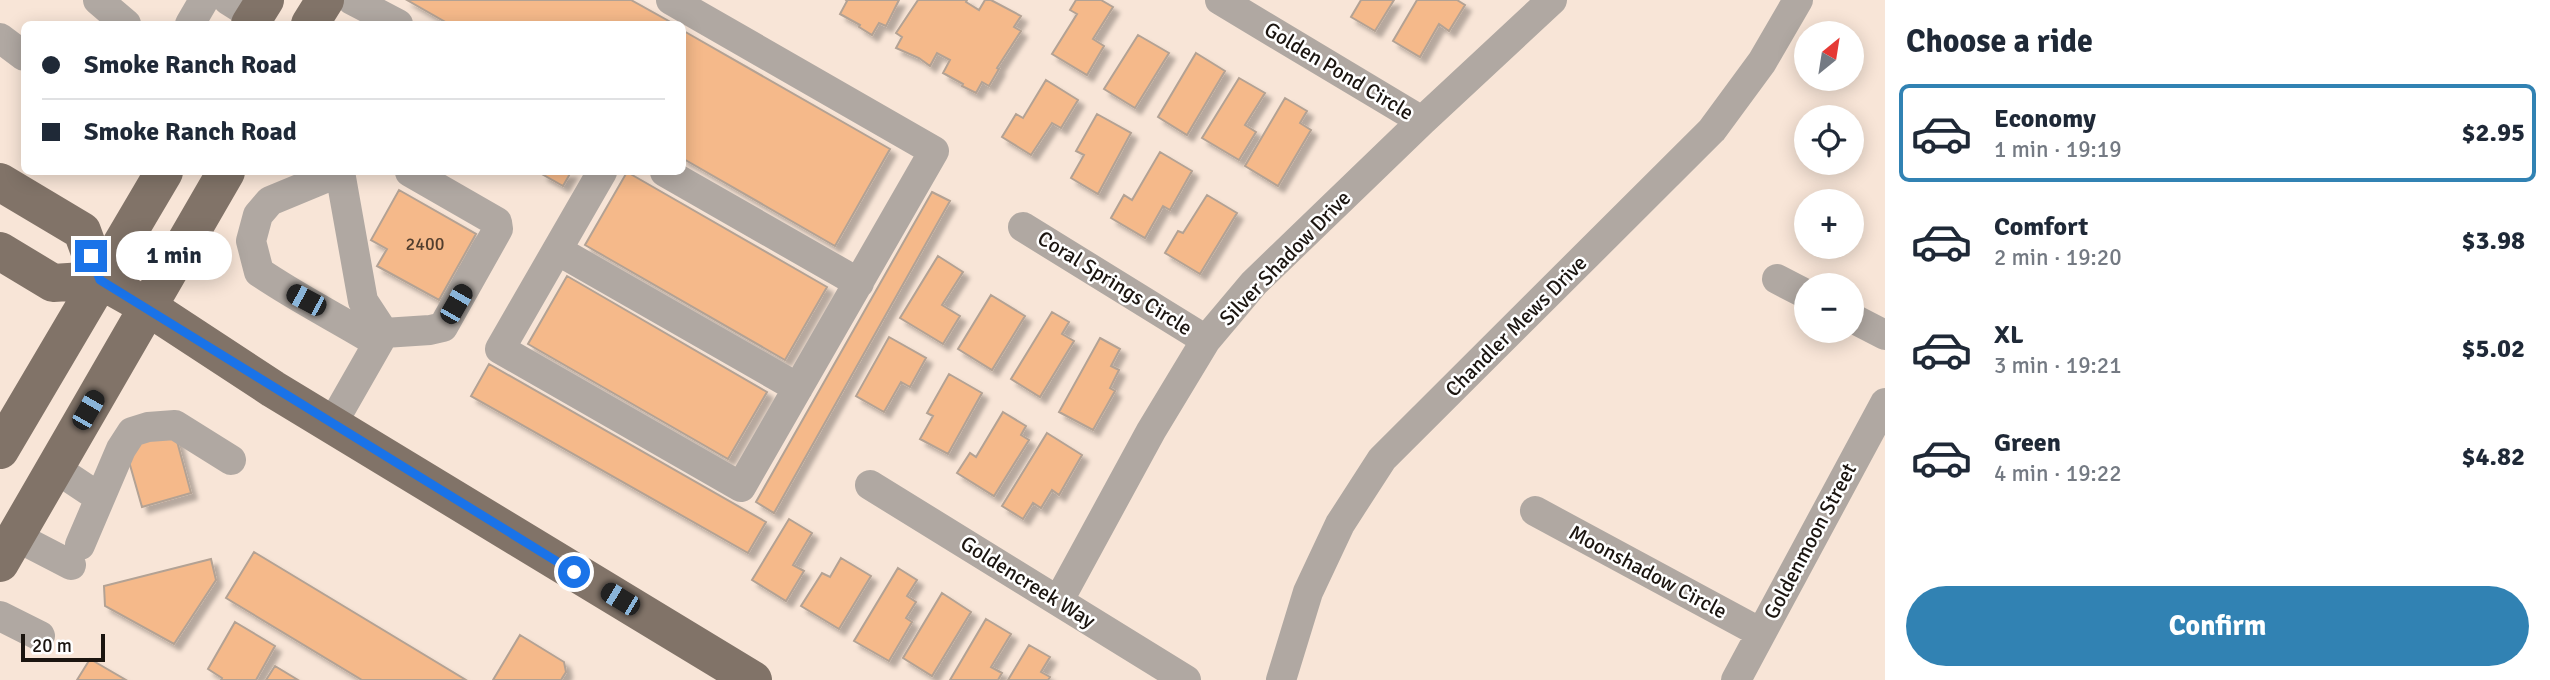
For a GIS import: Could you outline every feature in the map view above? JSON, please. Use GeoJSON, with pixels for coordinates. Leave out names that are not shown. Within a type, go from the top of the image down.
{"type":"FeatureCollection","features":[{"type":"Feature","properties":{"kind":"main road"},"geometry":{"type":"LineString","coordinates":[[312,21],[325,0]]}},
{"type":"Feature","properties":{"kind":"main road"},"geometry":{"type":"LineString","coordinates":[[0,450],[162,175]]}},
{"type":"Feature","properties":{"kind":"main road"},"geometry":{"type":"LineString","coordinates":[[8,550],[224,175]]}},
{"type":"Feature","properties":{"kind":"main road"},"geometry":{"type":"LineString","coordinates":[[0,182],[82,231],[100,280]]}},
{"type":"Feature","properties":{"kind":"main road"},"geometry":{"type":"LineString","coordinates":[[0,251],[53,283],[100,280],[148,307],[332,424],[753,680]]}},
{"type":"Feature","properties":{"kind":"street"},"geometry":{"type":"LineString","coordinates":[[98,0],[122,21]]}},
{"type":"Feature","properties":{"kind":"street"},"geometry":{"type":"LineString","coordinates":[[192,21],[204,0]]}},
{"type":"Feature","properties":{"kind":"street"},"geometry":{"type":"LineString","coordinates":[[352,0],[392,21]]}},
{"type":"Feature","properties":{"kind":"street"},"geometry":{"type":"LineString","coordinates":[[600,175],[500,349],[741,488],[934,151],[671,0]]}},
{"type":"Feature","properties":{"kind":"street","name":"Golden Pond Circle"},"geometry":{"type":"LineString","coordinates":[[1220,0],[1422,121]]}},
{"type":"Feature","properties":{"kind":"street","name":"Silver Shadow Drive"},"geometry":{"type":"LineString","coordinates":[[1059,600],[1150,430],[1206,340],[1254,283],[1552,0]]}},
{"type":"Feature","properties":{"kind":"street","name":"Chandler Mews Drive"},"geometry":{"type":"LineString","coordinates":[[1281,680],[1308,592],[1340,524],[1382,459],[1712,130],[1762,62],[1798,0]]}},
{"type":"Feature","properties":{"kind":"street"},"geometry":{"type":"LineString","coordinates":[[0,38],[21,54]]}},
{"type":"Feature","properties":{"kind":"street"},"geometry":{"type":"LineString","coordinates":[[333,175],[270,201],[258,215],[251,241],[259,272],[381,338],[443,327],[498,229],[496,222],[415,175]]}},
{"type":"Feature","properties":{"kind":"street"},"geometry":{"type":"LineString","coordinates":[[341,175],[363,301],[381,338]]}},
{"type":"Feature","properties":{"kind":"street"},"geometry":{"type":"LineString","coordinates":[[670,175],[859,282]]}},
{"type":"Feature","properties":{"kind":"street","name":"Coral Springs Circle"},"geometry":{"type":"LineString","coordinates":[[1023,227],[1206,340]]}},
{"type":"Feature","properties":{"kind":"street"},"geometry":{"type":"LineString","coordinates":[[557,250],[798,388]]}},
{"type":"Feature","properties":{"kind":"street"},"geometry":{"type":"LineString","coordinates":[[1777,279],[1794,288]]}},
{"type":"Feature","properties":{"kind":"street"},"geometry":{"type":"LineString","coordinates":[[1864,324],[1885,335]]}},
{"type":"Feature","properties":{"kind":"street"},"geometry":{"type":"LineString","coordinates":[[332,424],[381,338]]}},
{"type":"Feature","properties":{"kind":"street","name":"Goldenmoon Street"},"geometry":{"type":"LineString","coordinates":[[1736,680],[1885,403]]}},
{"type":"Feature","properties":{"kind":"street"},"geometry":{"type":"LineString","coordinates":[[8,550],[75,555],[126,439],[132,432],[148,427],[175,425],[231,460]]}},
{"type":"Feature","properties":{"kind":"street"},"geometry":{"type":"LineString","coordinates":[[55,468],[100,498]]}},
{"type":"Feature","properties":{"kind":"street","name":"Goldencreek Way"},"geometry":{"type":"LineString","coordinates":[[870,485],[1186,680]]}},
{"type":"Feature","properties":{"kind":"street","name":"Moonshadow Circle"},"geometry":{"type":"LineString","coordinates":[[1535,511],[1761,633]]}},
{"type":"Feature","properties":{"kind":"street"},"geometry":{"type":"LineString","coordinates":[[0,615],[40,636]]}},
{"type":"Feature","properties":{"kind":"building"},"geometry":{"type":"Polygon","coordinates":[[[407,0],[631,0],[669,21],[444,21],[407,0]]]}},
{"type":"Feature","properties":{"kind":"building"},"geometry":{"type":"Polygon","coordinates":[[[846,0],[899,0],[886,26],[879,23],[872,35],[840,14],[846,0]]]}},
{"type":"Feature","properties":{"kind":"building"},"geometry":{"type":"Polygon","coordinates":[[[918,0],[967,0],[966,2],[979,10],[985,0],[991,0],[1021,16],[1014,27],[1021,31],[997,68],[999,69],[989,86],[982,82],[976,93],[943,73],[950,60],[937,53],[930,66],[896,48],[902,37],[896,33],[918,0]]]}},
{"type":"Feature","properties":{"kind":"building"},"geometry":{"type":"Polygon","coordinates":[[[1076,0],[1101,0],[1113,7],[1093,39],[1104,46],[1087,75],[1052,54],[1077,14],[1070,10],[1076,0]]]}},
{"type":"Feature","properties":{"kind":"building"},"geometry":{"type":"Polygon","coordinates":[[[1361,0],[1394,0],[1375,31],[1351,17],[1361,0]]]}},
{"type":"Feature","properties":{"kind":"building"},"geometry":{"type":"Polygon","coordinates":[[[1417,0],[1457,0],[1465,5],[1449,31],[1439,24],[1420,57],[1393,41],[1417,0]]]}},
{"type":"Feature","properties":{"kind":"building"},"geometry":{"type":"Polygon","coordinates":[[[686,32],[890,149],[835,246],[686,160],[686,32]]]}},
{"type":"Feature","properties":{"kind":"building"},"geometry":{"type":"Polygon","coordinates":[[[1138,35],[1169,53],[1135,108],[1104,89],[1138,35]]]}},
{"type":"Feature","properties":{"kind":"building"},"geometry":{"type":"Polygon","coordinates":[[[1196,53],[1225,71],[1187,135],[1158,117],[1196,53]]]}},
{"type":"Feature","properties":{"kind":"building"},"geometry":{"type":"Polygon","coordinates":[[[1239,78],[1265,93],[1245,125],[1256,132],[1239,160],[1202,138],[1239,78]]]}},
{"type":"Feature","properties":{"kind":"building"},"geometry":{"type":"Polygon","coordinates":[[[1046,80],[1078,100],[1061,128],[1052,123],[1031,155],[1002,137],[1016,114],[1023,118],[1046,80]]]}},
{"type":"Feature","properties":{"kind":"building"},"geometry":{"type":"Polygon","coordinates":[[[1285,98],[1307,111],[1300,123],[1311,130],[1278,186],[1245,166],[1285,98]]]}},
{"type":"Feature","properties":{"kind":"building"},"geometry":{"type":"Polygon","coordinates":[[[1097,114],[1131,133],[1098,194],[1071,178],[1084,155],[1076,151],[1097,114]]]}},
{"type":"Feature","properties":{"kind":"building"},"geometry":{"type":"Polygon","coordinates":[[[1160,152],[1192,171],[1170,210],[1163,206],[1145,238],[1111,218],[1124,195],[1132,200],[1160,152]]]}},
{"type":"Feature","properties":{"kind":"building"},"geometry":{"type":"Polygon","coordinates":[[[544,175],[569,175],[563,186],[544,175]]]}},
{"type":"Feature","properties":{"kind":"building"},"geometry":{"type":"Polygon","coordinates":[[[625,175],[632,175],[827,287],[785,360],[585,245],[625,175]]]}},
{"type":"Feature","properties":{"kind":"building"},"geometry":{"type":"Polygon","coordinates":[[[399,190],[476,234],[439,300],[377,266],[387,249],[371,240],[399,190]]]}},
{"type":"Feature","properties":{"kind":"building"},"geometry":{"type":"Polygon","coordinates":[[[932,192],[950,201],[774,513],[756,502],[932,192]]]}},
{"type":"Feature","properties":{"kind":"building"},"geometry":{"type":"Polygon","coordinates":[[[1207,195],[1237,213],[1200,274],[1165,253],[1178,231],[1183,233],[1207,195]]]}},
{"type":"Feature","properties":{"kind":"building"},"geometry":{"type":"Polygon","coordinates":[[[938,256],[963,272],[942,305],[960,316],[943,344],[900,318],[938,256]]]}},
{"type":"Feature","properties":{"kind":"building"},"geometry":{"type":"Polygon","coordinates":[[[567,276],[767,392],[728,459],[528,344],[567,276]]]}},
{"type":"Feature","properties":{"kind":"building"},"geometry":{"type":"Polygon","coordinates":[[[991,295],[1025,316],[992,370],[958,349],[991,295]]]}},
{"type":"Feature","properties":{"kind":"building"},"geometry":{"type":"Polygon","coordinates":[[[1052,312],[1069,322],[1062,334],[1074,341],[1040,397],[1011,379],[1052,312]]]}},
{"type":"Feature","properties":{"kind":"building"},"geometry":{"type":"Polygon","coordinates":[[[889,337],[926,358],[910,387],[901,382],[884,412],[856,396],[889,337]]]}},
{"type":"Feature","properties":{"kind":"building"},"geometry":{"type":"Polygon","coordinates":[[[1100,338],[1120,349],[1111,366],[1119,370],[1110,388],[1115,391],[1093,430],[1059,412],[1100,338]]]}},
{"type":"Feature","properties":{"kind":"building"},"geometry":{"type":"Polygon","coordinates":[[[489,364],[766,522],[748,553],[471,396],[489,364]]]}},
{"type":"Feature","properties":{"kind":"building"},"geometry":{"type":"Polygon","coordinates":[[[949,374],[982,393],[948,454],[920,439],[933,416],[927,413],[949,374]]]}},
{"type":"Feature","properties":{"kind":"building"},"geometry":{"type":"Polygon","coordinates":[[[1003,412],[1026,426],[1021,435],[1029,440],[994,496],[957,473],[970,453],[976,457],[1003,412]]]}},
{"type":"Feature","properties":{"kind":"building"},"geometry":{"type":"Polygon","coordinates":[[[174,430],[191,493],[142,507],[124,444],[174,430]]]}},
{"type":"Feature","properties":{"kind":"building"},"geometry":{"type":"Polygon","coordinates":[[[1047,433],[1082,455],[1059,495],[1052,490],[1041,508],[1033,503],[1023,519],[1002,506],[1047,433]]]}},
{"type":"Feature","properties":{"kind":"building"},"geometry":{"type":"Polygon","coordinates":[[[789,519],[812,533],[793,565],[804,571],[786,601],[752,580],[789,519]]]}},
{"type":"Feature","properties":{"kind":"building"},"geometry":{"type":"Polygon","coordinates":[[[254,552],[466,680],[362,680],[226,598],[254,552]]]}},
{"type":"Feature","properties":{"kind":"building"},"geometry":{"type":"Polygon","coordinates":[[[841,558],[871,576],[839,629],[801,606],[822,573],[830,577],[841,558]]]}},
{"type":"Feature","properties":{"kind":"building"},"geometry":{"type":"Polygon","coordinates":[[[211,559],[216,580],[174,644],[105,606],[104,586],[211,559]]]}},
{"type":"Feature","properties":{"kind":"building"},"geometry":{"type":"Polygon","coordinates":[[[898,568],[917,580],[907,596],[916,602],[906,618],[912,622],[889,661],[854,641],[898,568]]]}},
{"type":"Feature","properties":{"kind":"building"},"geometry":{"type":"Polygon","coordinates":[[[942,593],[971,612],[932,676],[903,658],[942,593]]]}},
{"type":"Feature","properties":{"kind":"building"},"geometry":{"type":"Polygon","coordinates":[[[986,619],[1011,634],[991,667],[1002,673],[998,680],[950,680],[986,619]]]}},
{"type":"Feature","properties":{"kind":"building"},"geometry":{"type":"Polygon","coordinates":[[[235,622],[275,646],[256,680],[221,680],[222,678],[208,669],[235,622]]]}},
{"type":"Feature","properties":{"kind":"building"},"geometry":{"type":"Polygon","coordinates":[[[520,635],[564,662],[566,672],[561,680],[493,680],[520,635]]]}},
{"type":"Feature","properties":{"kind":"building"},"geometry":{"type":"Polygon","coordinates":[[[1029,645],[1050,657],[1041,672],[1050,677],[1048,680],[1008,680],[1029,645]]]}},
{"type":"Feature","properties":{"kind":"building"},"geometry":{"type":"Polygon","coordinates":[[[90,659],[126,680],[77,680],[90,659]]]}},
{"type":"Feature","properties":{"kind":"building"},"geometry":{"type":"Polygon","coordinates":[[[275,666],[298,680],[266,680],[275,666]]]}},
{"type":"Feature","properties":{"kind":"route"},"geometry":{"type":"LineString","coordinates":[[91,256],[100,280],[148,307],[273,389],[574,572]]}}]}
